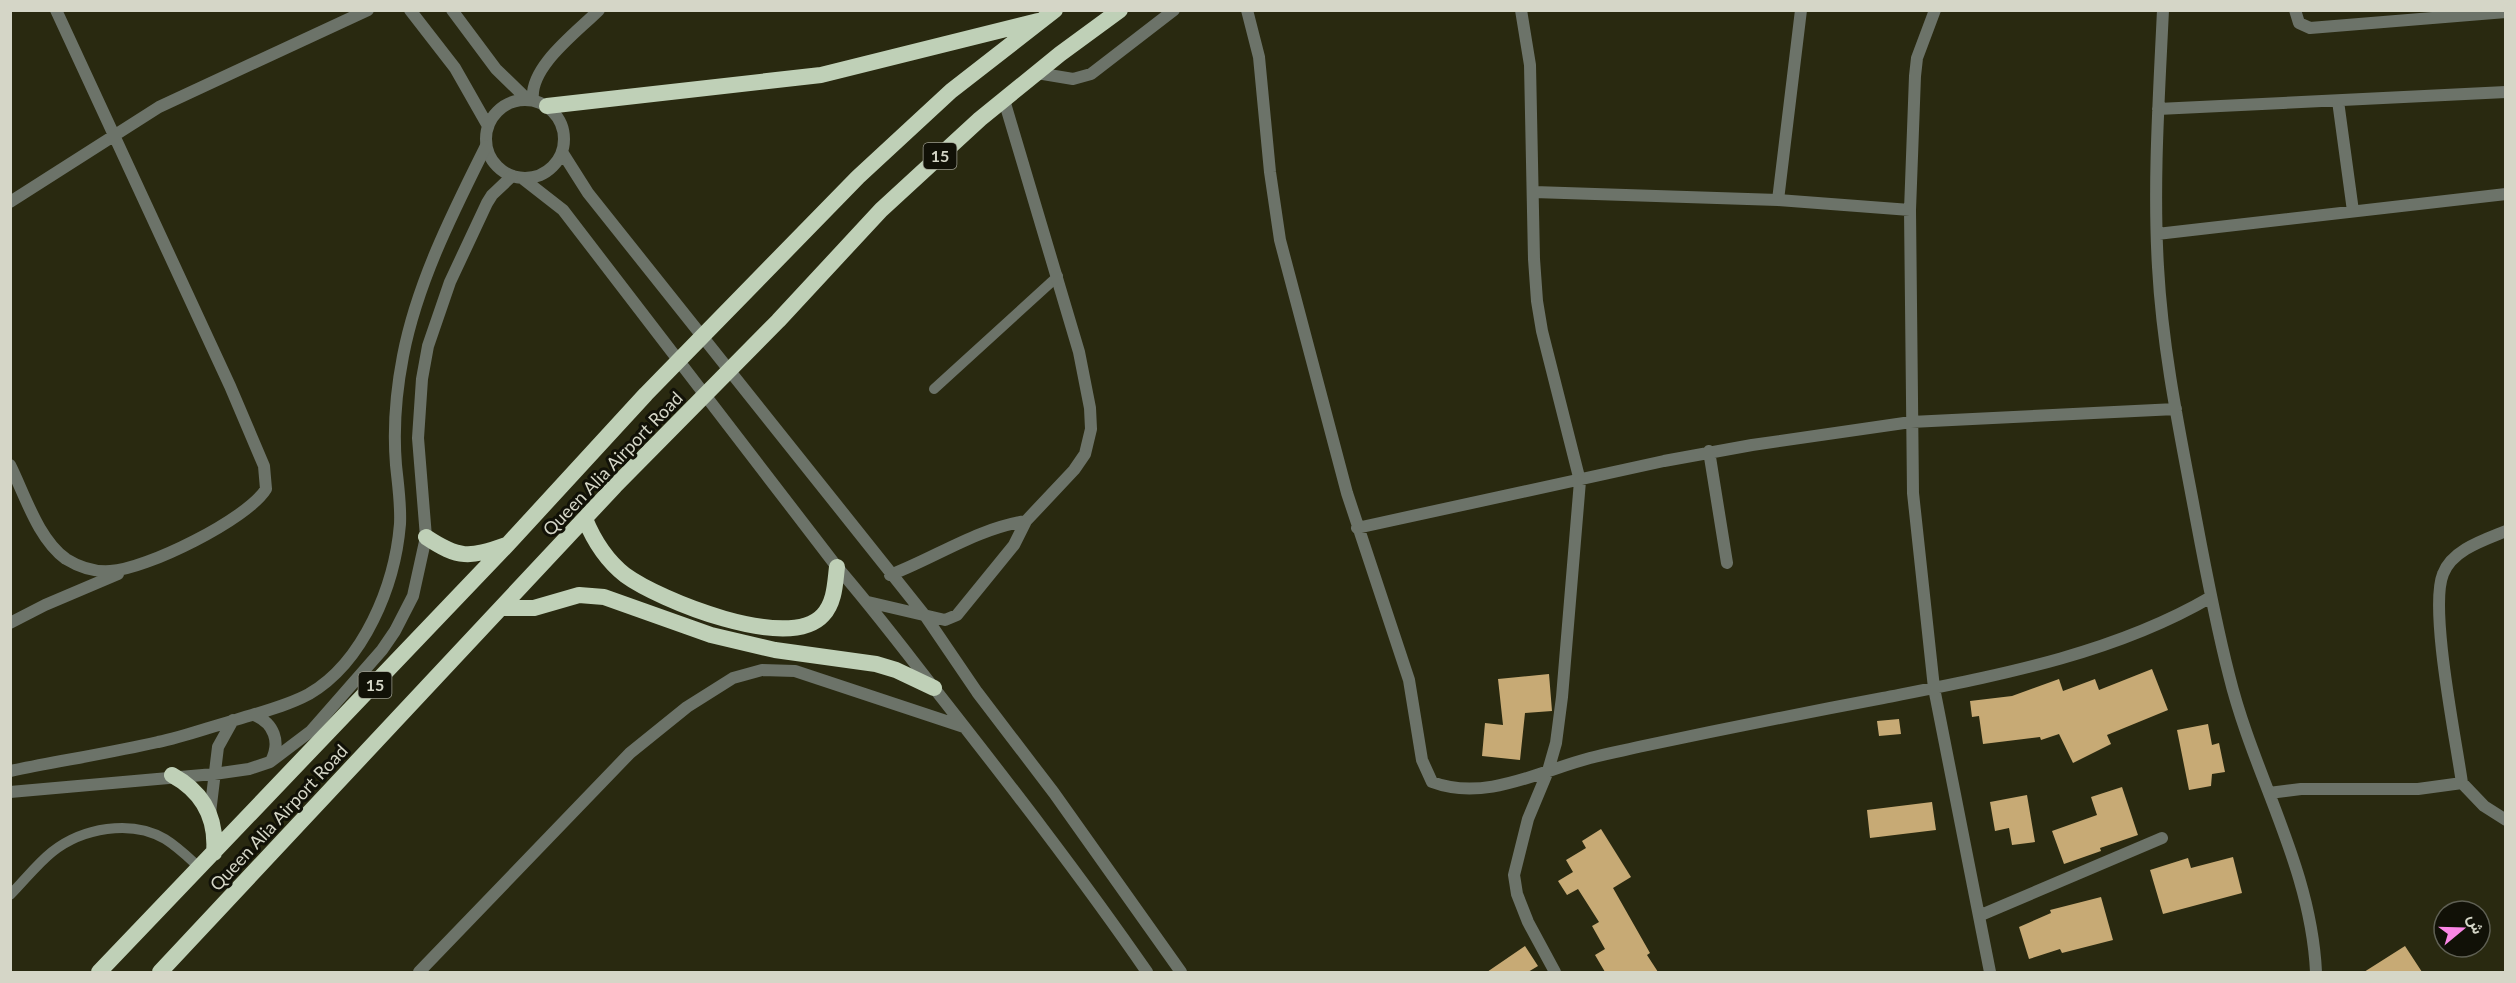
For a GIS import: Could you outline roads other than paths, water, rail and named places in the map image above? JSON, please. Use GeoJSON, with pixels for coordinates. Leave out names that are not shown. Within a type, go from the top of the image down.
{"type":"FeatureCollection","features":[{"type":"Feature","properties":{"kind":"highway","name":"Queen Alia Airport Road"},"geometry":{"type":"LineString","coordinates":[[160,972],[615,486],[778,321],[881,210],[1004,100],[1120,10]]}},
{"type":"Feature","properties":{"kind":"highway"},"geometry":{"type":"LineString","coordinates":[[536,102],[821,75],[1048,15]]}},
{"type":"Feature","properties":{"kind":"highway","name":"Queen Alia Airport Road"},"geometry":{"type":"LineString","coordinates":[[99,972],[201,868],[509,543],[646,394],[858,177],[951,91],[1048,15]]}},
{"type":"Feature","properties":{"kind":"highway"},"geometry":{"type":"LineString","coordinates":[[585,519],[605,555],[635,582],[712,616],[755,626],[779,628],[813,623],[830,605],[837,567]]}},
{"type":"Feature","properties":{"kind":"highway"},"geometry":{"type":"LineString","coordinates":[[426,537],[452,553],[463,556],[473,556],[509,543]]}},
{"type":"Feature","properties":{"kind":"highway"},"geometry":{"type":"LineString","coordinates":[[502,608],[534,608],[579,595],[604,597],[711,635],[776,650],[876,664],[896,670],[934,688]]}},
{"type":"Feature","properties":{"kind":"highway"},"geometry":{"type":"LineString","coordinates":[[172,776],[195,791],[210,813],[215,840],[214,853]]}},
{"type":"Feature","properties":{"kind":"street"},"geometry":{"type":"LineString","coordinates":[[10,623],[45,605],[195,540],[254,506],[266,489],[267,479],[225,375],[56,10]]}},
{"type":"Feature","properties":{"kind":"street"},"geometry":{"type":"LineString","coordinates":[[10,202],[176,98],[368,10]]}},
{"type":"Feature","properties":{"kind":"street"},"geometry":{"type":"LineString","coordinates":[[410,10],[455,68],[488,126]]}},
{"type":"Feature","properties":{"kind":"street"},"geometry":{"type":"LineString","coordinates":[[10,792],[214,774],[249,769],[270,762],[311,731],[395,632],[413,596],[426,537],[418,438],[422,379],[428,346],[450,282],[487,203],[496,190],[517,177],[542,174],[550,168],[562,152],[564,142],[560,122],[496,69],[452,10]]}},
{"type":"Feature","properties":{"kind":"street"},"geometry":{"type":"LineString","coordinates":[[536,102],[533,85],[539,70],[599,10]]}},
{"type":"Feature","properties":{"kind":"street"},"geometry":{"type":"LineString","coordinates":[[1037,73],[1073,79],[1091,74],[1174,10]]}},
{"type":"Feature","properties":{"kind":"street"},"geometry":{"type":"LineString","coordinates":[[1247,10],[1259,57],[1270,172],[1280,240],[1357,528],[1408,680],[1422,760],[1432,782],[1446,788],[1466,789],[1503,785],[1636,748],[2005,674],[2120,640],[2184,613],[2211,597]]}},
{"type":"Feature","properties":{"kind":"street"},"geometry":{"type":"LineString","coordinates":[[1521,10],[1530,65],[1534,259],[1542,331],[1580,481],[1556,743],[1548,771],[1528,819],[1514,875],[1517,894],[1528,922],[1555,972]]}},
{"type":"Feature","properties":{"kind":"street"},"geometry":{"type":"LineString","coordinates":[[1778,200],[1801,10]]}},
{"type":"Feature","properties":{"kind":"street"},"geometry":{"type":"LineString","coordinates":[[1935,10],[1917,58],[1915,76],[1910,210],[1911,422],[1914,503],[1934,688],[1981,915],[1990,972]]}},
{"type":"Feature","properties":{"kind":"street"},"geometry":{"type":"LineString","coordinates":[[2163,10],[2158,109],[2157,234],[2162,311],[2176,409],[2211,597],[2241,721],[2301,880],[2314,938],[2316,972]]}},
{"type":"Feature","properties":{"kind":"street"},"geometry":{"type":"LineString","coordinates":[[2295,10],[2299,23],[2310,28],[2497,12]]}},
{"type":"Feature","properties":{"kind":"street"},"geometry":{"type":"LineString","coordinates":[[2158,109],[2505,92]]}},
{"type":"Feature","properties":{"kind":"street"},"geometry":{"type":"LineString","coordinates":[[868,602],[945,620],[957,615],[1014,545],[1026,521],[1074,470],[1085,454],[1091,429],[1087,390],[1058,276],[1004,100]]}},
{"type":"Feature","properties":{"kind":"street"},"geometry":{"type":"LineString","coordinates":[[2338,101],[2353,211]]}},
{"type":"Feature","properties":{"kind":"street"},"geometry":{"type":"LineString","coordinates":[[10,771],[160,742],[254,715],[296,701],[324,684],[349,660],[373,618],[393,564],[400,524],[396,414],[406,345],[436,257],[486,146],[488,126],[499,109],[508,103],[536,102]]}},
{"type":"Feature","properties":{"kind":"street"},"geometry":{"type":"LineString","coordinates":[[486,146],[495,164],[563,210],[837,567],[868,602],[966,728],[1088,888],[1147,972]]}},
{"type":"Feature","properties":{"kind":"street"},"geometry":{"type":"LineString","coordinates":[[562,152],[588,193],[890,575],[926,617],[1181,972]]}},
{"type":"Feature","properties":{"kind":"street"},"geometry":{"type":"LineString","coordinates":[[1534,192],[1778,200],[1910,210]]}},
{"type":"Feature","properties":{"kind":"street"},"geometry":{"type":"LineString","coordinates":[[2157,234],[2505,194]]}},
{"type":"Feature","properties":{"kind":"street"},"geometry":{"type":"LineString","coordinates":[[1357,528],[1709,451],[1911,422],[2176,409]]}},
{"type":"Feature","properties":{"kind":"street"},"geometry":{"type":"LineString","coordinates":[[1709,451],[1727,563]]}},
{"type":"Feature","properties":{"kind":"street"},"geometry":{"type":"LineString","coordinates":[[10,465],[41,528],[65,558],[97,571],[130,568]]}},
{"type":"Feature","properties":{"kind":"street"},"geometry":{"type":"LineString","coordinates":[[890,575],[917,565],[956,542],[985,530],[1026,521]]}},
{"type":"Feature","properties":{"kind":"street"},"geometry":{"type":"LineString","coordinates":[[2505,531],[2474,544],[2455,558],[2443,572],[2439,591],[2440,626],[2462,783],[2484,806],[2505,820]]}},
{"type":"Feature","properties":{"kind":"street"},"geometry":{"type":"LineString","coordinates":[[419,972],[630,753],[687,707],[733,678],[762,670],[795,671],[966,728]]}},
{"type":"Feature","properties":{"kind":"street"},"geometry":{"type":"LineString","coordinates":[[254,715],[263,718],[275,734],[276,744],[270,762]]}},
{"type":"Feature","properties":{"kind":"street"},"geometry":{"type":"LineString","coordinates":[[210,813],[218,747],[233,720]]}},
{"type":"Feature","properties":{"kind":"street"},"geometry":{"type":"LineString","coordinates":[[2269,793],[2301,789],[2407,790],[2462,783]]}},
{"type":"Feature","properties":{"kind":"street"},"geometry":{"type":"LineString","coordinates":[[1981,915],[2162,838]]}},
{"type":"Feature","properties":{"kind":"lane"},"geometry":{"type":"LineString","coordinates":[[934,388],[1058,276]]}},
{"type":"Feature","properties":{"kind":"lane"},"geometry":{"type":"LineString","coordinates":[[10,895],[52,852],[78,837],[106,830],[135,829],[156,835],[175,846],[201,868]]}}]}
